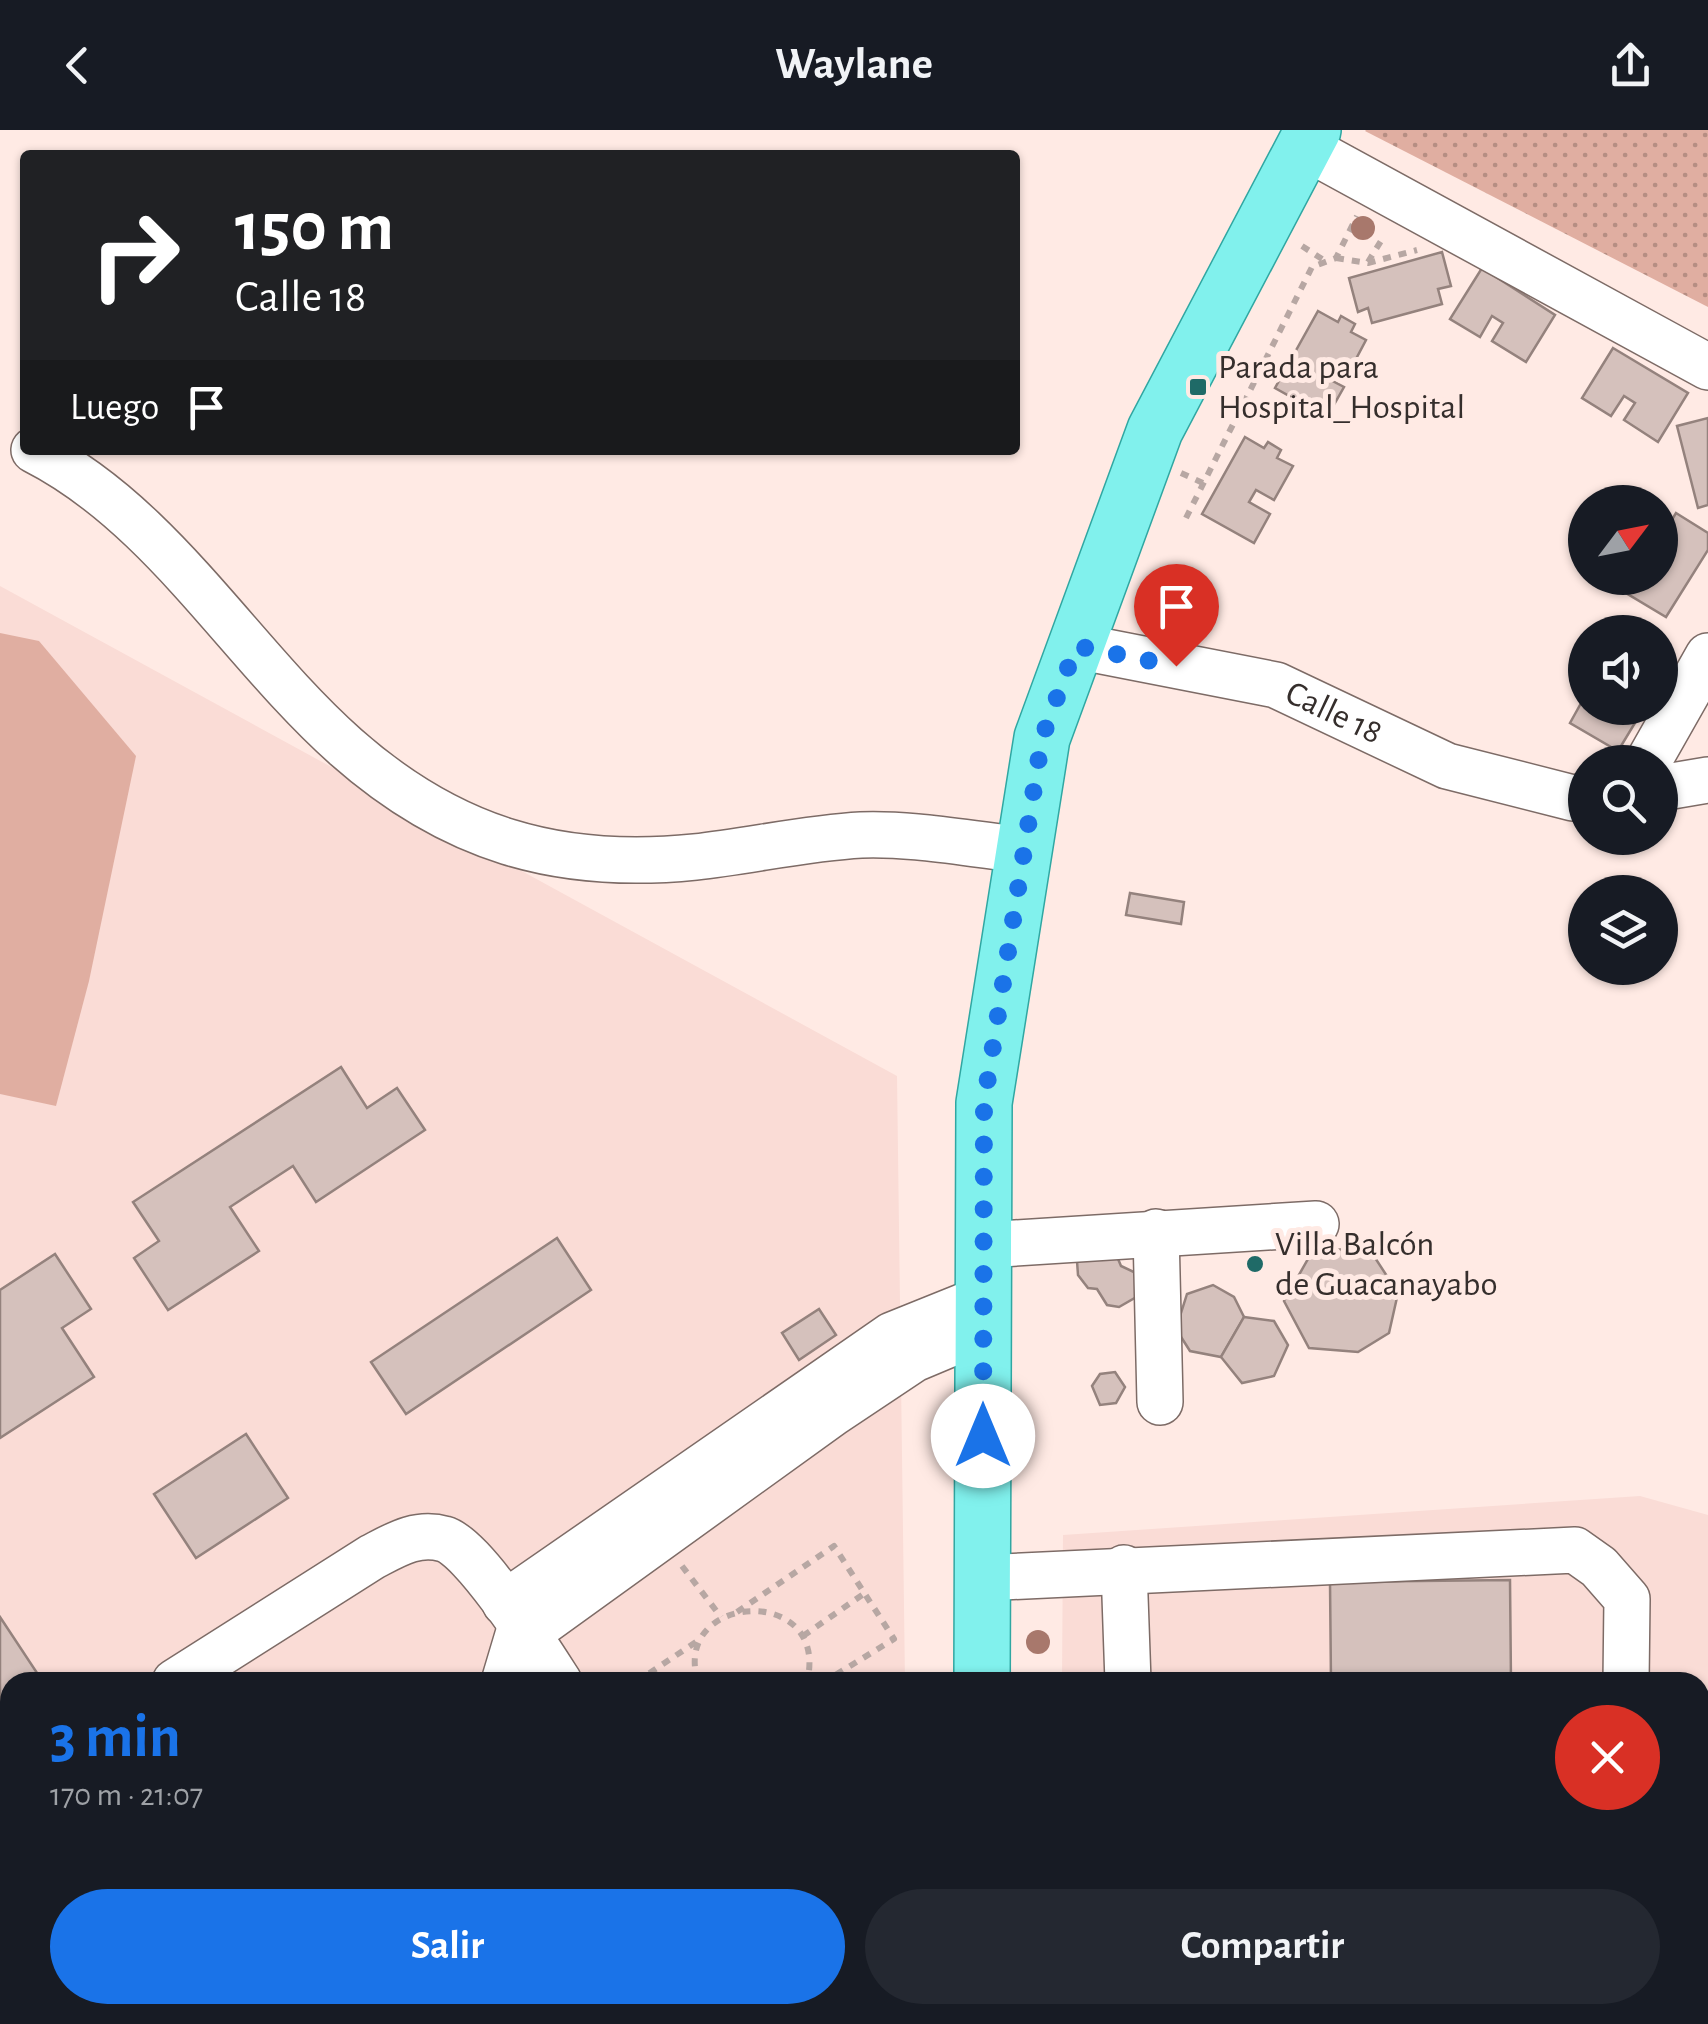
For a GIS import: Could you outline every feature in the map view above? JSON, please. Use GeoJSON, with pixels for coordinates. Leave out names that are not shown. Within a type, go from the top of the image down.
{"type":"FeatureCollection","features":[{"type":"Feature","properties":{"kind":"main road"},"geometry":{"type":"LineString","coordinates":[[982,1672],[984,1103],[1042,738],[1155,430],[1308,138]]}},
{"type":"Feature","properties":{"kind":"street"},"geometry":{"type":"LineString","coordinates":[[1308,138],[1708,367]]}},
{"type":"Feature","properties":{"kind":"street"},"geometry":{"type":"LineString","coordinates":[[44,455],[68,467],[145,533],[345,746],[426,810],[510,846],[581,858],[691,857],[863,835],[1027,850]]}},
{"type":"Feature","properties":{"kind":"street","name":"Calle 18"},"geometry":{"type":"LineString","coordinates":[[1076,646],[1276,685],[1447,766],[1568,797]]}},
{"type":"Feature","properties":{"kind":"street"},"geometry":{"type":"LineString","coordinates":[[1658,745],[1708,656]]}},
{"type":"Feature","properties":{"kind":"street"},"geometry":{"type":"LineString","coordinates":[[1678,785],[1708,780]]}},
{"type":"Feature","properties":{"kind":"street"},"geometry":{"type":"LineString","coordinates":[[506,1672],[518,1621],[892,1335],[983,1291],[1156,1232],[1316,1224]]}},
{"type":"Feature","properties":{"kind":"street"},"geometry":{"type":"LineString","coordinates":[[1156,1232],[1160,1402]]}},
{"type":"Feature","properties":{"kind":"street"},"geometry":{"type":"LineString","coordinates":[[518,1621],[660,1537],[914,1359],[983,1291]]}},
{"type":"Feature","properties":{"kind":"street"},"geometry":{"type":"LineString","coordinates":[[191,1672],[406,1540],[428,1536],[449,1539],[518,1621],[552,1672]]}},
{"type":"Feature","properties":{"kind":"street"},"geometry":{"type":"LineString","coordinates":[[982,1578],[1124,1568],[1575,1550],[1599,1567],[1627,1599],[1626,1672]]}},
{"type":"Feature","properties":{"kind":"street"},"geometry":{"type":"LineString","coordinates":[[1124,1568],[1128,1672]]}},
{"type":"Feature","properties":{"kind":"path"},"geometry":{"type":"LineString","coordinates":[[1336,258],[1360,212]]}},
{"type":"Feature","properties":{"kind":"path"},"geometry":{"type":"LineString","coordinates":[[1368,263],[1380,236],[1390,235]]}},
{"type":"Feature","properties":{"kind":"path"},"geometry":{"type":"LineString","coordinates":[[1186,518],[1312,267],[1336,258],[1368,263],[1419,248],[1426,241]]}},
{"type":"Feature","properties":{"kind":"path"},"geometry":{"type":"LineString","coordinates":[[1404,242],[1419,248]]}},
{"type":"Feature","properties":{"kind":"path"},"geometry":{"type":"LineString","coordinates":[[660,1537],[721,1617]]}},
{"type":"Feature","properties":{"kind":"path"},"geometry":{"type":"LineString","coordinates":[[737,1612],[834,1546],[894,1638],[840,1672]]}},
{"type":"Feature","properties":{"kind":"path"},"geometry":{"type":"LineString","coordinates":[[803,1636],[865,1593]]}},
{"type":"Feature","properties":{"kind":"path"},"geometry":{"type":"LineString","coordinates":[[651,1672],[700,1639],[721,1617],[750,1608],[780,1615],[803,1636],[809,1672]]}},
{"type":"Feature","properties":{"kind":"path"},"geometry":{"type":"LineString","coordinates":[[695,1672],[700,1639]]}},
{"type":"Feature","properties":{"kind":"shaded area"},"geometry":{"type":"Polygon","coordinates":[[[1366,130],[1708,130],[1708,307],[1365,131],[1366,130]]]}},
{"type":"Feature","properties":{"kind":"shaded area"},"geometry":{"type":"Polygon","coordinates":[[[0,586],[897,1076],[905,1672],[0,1672],[0,586]]]}},
{"type":"Feature","properties":{"kind":"shaded area"},"geometry":{"type":"Polygon","coordinates":[[[0,633],[39,641],[136,756],[89,981],[56,1106],[0,1094],[0,633]]]}},
{"type":"Feature","properties":{"kind":"shaded area"},"geometry":{"type":"Polygon","coordinates":[[[1640,1496],[1708,1515],[1708,1672],[1062,1672],[1063,1535],[1640,1496]]]}},
{"type":"Feature","properties":{"kind":"building"},"geometry":{"type":"Polygon","coordinates":[[[1442,252],[1451,286],[1438,289],[1442,304],[1372,323],[1368,308],[1358,312],[1349,278],[1442,252]]]}},
{"type":"Feature","properties":{"kind":"building"},"geometry":{"type":"Polygon","coordinates":[[[1482,268],[1555,315],[1526,362],[1492,341],[1503,323],[1492,316],[1480,337],[1450,319],[1482,268]]]}},
{"type":"Feature","properties":{"kind":"building"},"geometry":{"type":"Polygon","coordinates":[[[1318,311],[1338,322],[1341,316],[1355,324],[1351,332],[1366,340],[1348,374],[1330,364],[1323,376],[1344,387],[1327,417],[1275,388],[1318,311]]]}},
{"type":"Feature","properties":{"kind":"building"},"geometry":{"type":"Polygon","coordinates":[[[1613,348],[1688,393],[1658,442],[1624,420],[1635,403],[1624,396],[1611,416],[1582,398],[1613,348]]]}},
{"type":"Feature","properties":{"kind":"building"},"geometry":{"type":"Polygon","coordinates":[[[1708,418],[1708,505],[1698,508],[1677,426],[1708,418]]]}},
{"type":"Feature","properties":{"kind":"building"},"geometry":{"type":"Polygon","coordinates":[[[1245,437],[1264,448],[1268,442],[1281,450],[1277,458],[1293,466],[1274,500],[1256,490],[1249,502],[1270,514],[1254,543],[1202,514],[1245,437]]]}},
{"type":"Feature","properties":{"kind":"building"},"geometry":{"type":"Polygon","coordinates":[[[1678,514],[1708,533],[1708,550],[1667,615],[1629,595],[1678,595],[1678,514]]]}},
{"type":"Feature","properties":{"kind":"building"},"geometry":{"type":"Polygon","coordinates":[[[1573,725],[1634,725],[1622,745],[1608,745],[1573,725]]]}},
{"type":"Feature","properties":{"kind":"building"},"geometry":{"type":"Polygon","coordinates":[[[1130,893],[1184,902],[1181,924],[1126,915],[1130,893]]]}},
{"type":"Feature","properties":{"kind":"building"},"geometry":{"type":"Polygon","coordinates":[[[341,1067],[367,1108],[397,1088],[425,1130],[316,1202],[293,1166],[230,1207],[259,1251],[168,1310],[134,1258],[159,1241],[133,1202],[341,1067]]]}},
{"type":"Feature","properties":{"kind":"building"},"geometry":{"type":"Polygon","coordinates":[[[557,1238],[591,1290],[406,1414],[371,1362],[557,1238]]]}},
{"type":"Feature","properties":{"kind":"building"},"geometry":{"type":"Polygon","coordinates":[[[1368,1247],[1398,1293],[1389,1333],[1358,1352],[1309,1348],[1284,1301],[1312,1252],[1368,1247]]]}},
{"type":"Feature","properties":{"kind":"building"},"geometry":{"type":"Polygon","coordinates":[[[55,1254],[91,1309],[62,1328],[94,1377],[0,1438],[0,1290],[55,1254]]]}},
{"type":"Feature","properties":{"kind":"building"},"geometry":{"type":"Polygon","coordinates":[[[1116,1254],[1121,1266],[1136,1273],[1138,1296],[1119,1307],[1107,1305],[1097,1289],[1088,1288],[1078,1275],[1077,1261],[1116,1254]]]}},
{"type":"Feature","properties":{"kind":"building"},"geometry":{"type":"Polygon","coordinates":[[[1213,1285],[1234,1297],[1244,1317],[1221,1357],[1190,1351],[1176,1329],[1187,1294],[1213,1285]]]}},
{"type":"Feature","properties":{"kind":"building"},"geometry":{"type":"Polygon","coordinates":[[[819,1309],[836,1335],[799,1360],[782,1333],[819,1309]]]}},
{"type":"Feature","properties":{"kind":"building"},"geometry":{"type":"Polygon","coordinates":[[[1244,1317],[1274,1321],[1288,1345],[1274,1376],[1242,1383],[1221,1357],[1244,1317]]]}},
{"type":"Feature","properties":{"kind":"building"},"geometry":{"type":"Polygon","coordinates":[[[1115,1372],[1125,1387],[1116,1403],[1100,1405],[1092,1386],[1100,1374],[1115,1372]]]}},
{"type":"Feature","properties":{"kind":"building"},"geometry":{"type":"Polygon","coordinates":[[[246,1434],[288,1498],[196,1558],[154,1494],[246,1434]]]}},
{"type":"Feature","properties":{"kind":"building"},"geometry":{"type":"Polygon","coordinates":[[[1510,1580],[1511,1672],[1331,1672],[1330,1582],[1510,1580]]]}},
{"type":"Feature","properties":{"kind":"building"},"geometry":{"type":"Polygon","coordinates":[[[0,1617],[36,1672],[0,1672],[0,1617]]]}},
{"type":"Feature","properties":{"kind":"place","name":"Parada para Hospital_Hospital"},"geometry":{"type":"Point","coordinates":[1198,387]}},
{"type":"Feature","properties":{"kind":"place","name":"Villa Balcón de Guacanayabo"},"geometry":{"type":"Point","coordinates":[1255,1264]}},
{"type":"Feature","properties":{"kind":"route"},"geometry":{"type":"LineString","coordinates":[[983,1436],[984,1103],[1042,738],[1076,646],[1176,666]]}}]}
